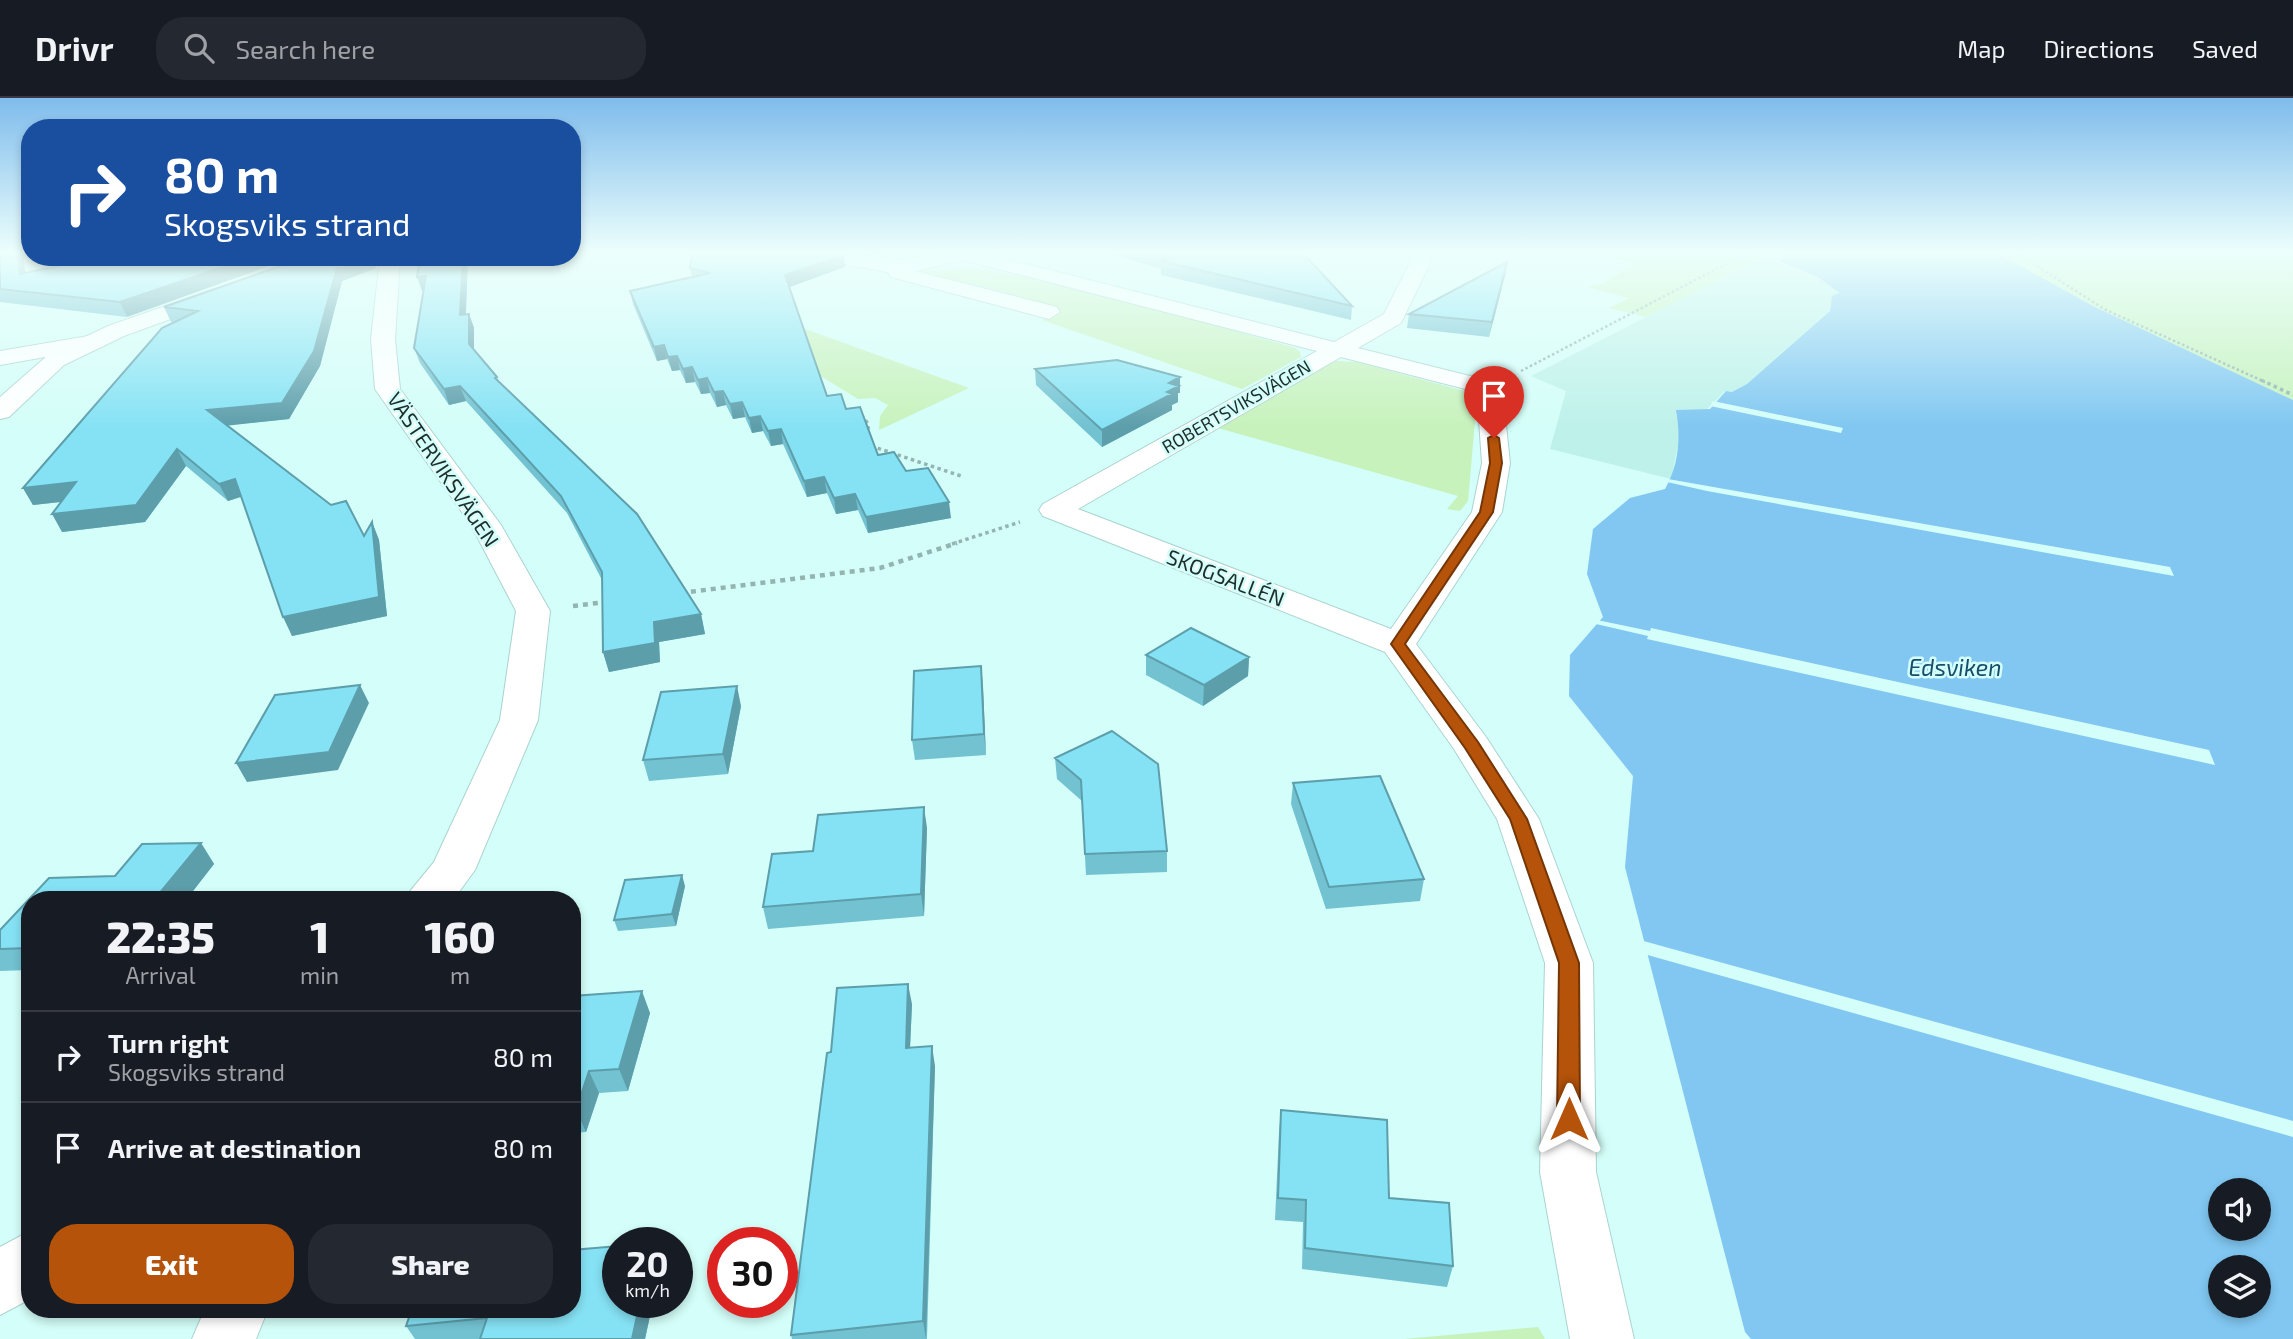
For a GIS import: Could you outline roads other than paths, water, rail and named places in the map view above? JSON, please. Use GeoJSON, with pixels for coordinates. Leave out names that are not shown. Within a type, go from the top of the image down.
{"type":"FeatureCollection","features":[{"type":"Feature","properties":{"kind":"street"},"geometry":{"type":"LineString","coordinates":[[0,411],[56,360],[174,311]]}},
{"type":"Feature","properties":{"kind":"street","name":"VÄSTERVIKSVÄGEN"},"geometry":{"type":"LineString","coordinates":[[385,311],[383,339],[388,389],[486,525],[533,611],[519,720],[453,870],[434,891]]}},
{"type":"Feature","properties":{"kind":"street"},"geometry":{"type":"LineString","coordinates":[[1045,311],[1049,312]]}},
{"type":"Feature","properties":{"kind":"street"},"geometry":{"type":"LineString","coordinates":[[1187,311],[1489,388],[1496,463],[1487,512],[1398,644],[1472,746],[1518,819],[1569,963],[1569,1172],[1602,1339]]}},
{"type":"Feature","properties":{"kind":"street","name":"ROBERTSVIKSVÄGEN"},"geometry":{"type":"LineString","coordinates":[[1054,510],[1393,318],[1397,311]]}},
{"type":"Feature","properties":{"kind":"street"},"geometry":{"type":"LineString","coordinates":[[0,358],[94,342]]}},
{"type":"Feature","properties":{"kind":"street","name":"SKOGSALLÉN"},"geometry":{"type":"LineString","coordinates":[[1054,510],[1398,644]]}},
{"type":"Feature","properties":{"kind":"street"},"geometry":{"type":"LineString","coordinates":[[0,1285],[21,1268]]}},
{"type":"Feature","properties":{"kind":"street"},"geometry":{"type":"LineString","coordinates":[[224,1339],[233,1318]]}},
{"type":"Feature","properties":{"kind":"water","name":"Edsviken"},"geometry":{"type":"Polygon","coordinates":[[[1830,311],[2103,311],[2293,400],[2293,1339],[1751,1339],[1745,1332],[1625,867],[1633,776],[1569,696],[1570,655],[1603,617],[1587,574],[1593,529],[1630,498],[1665,489],[1678,451],[1676,410],[1710,409],[1726,391],[1732,392],[1747,384],[1830,311]]]}}]}
